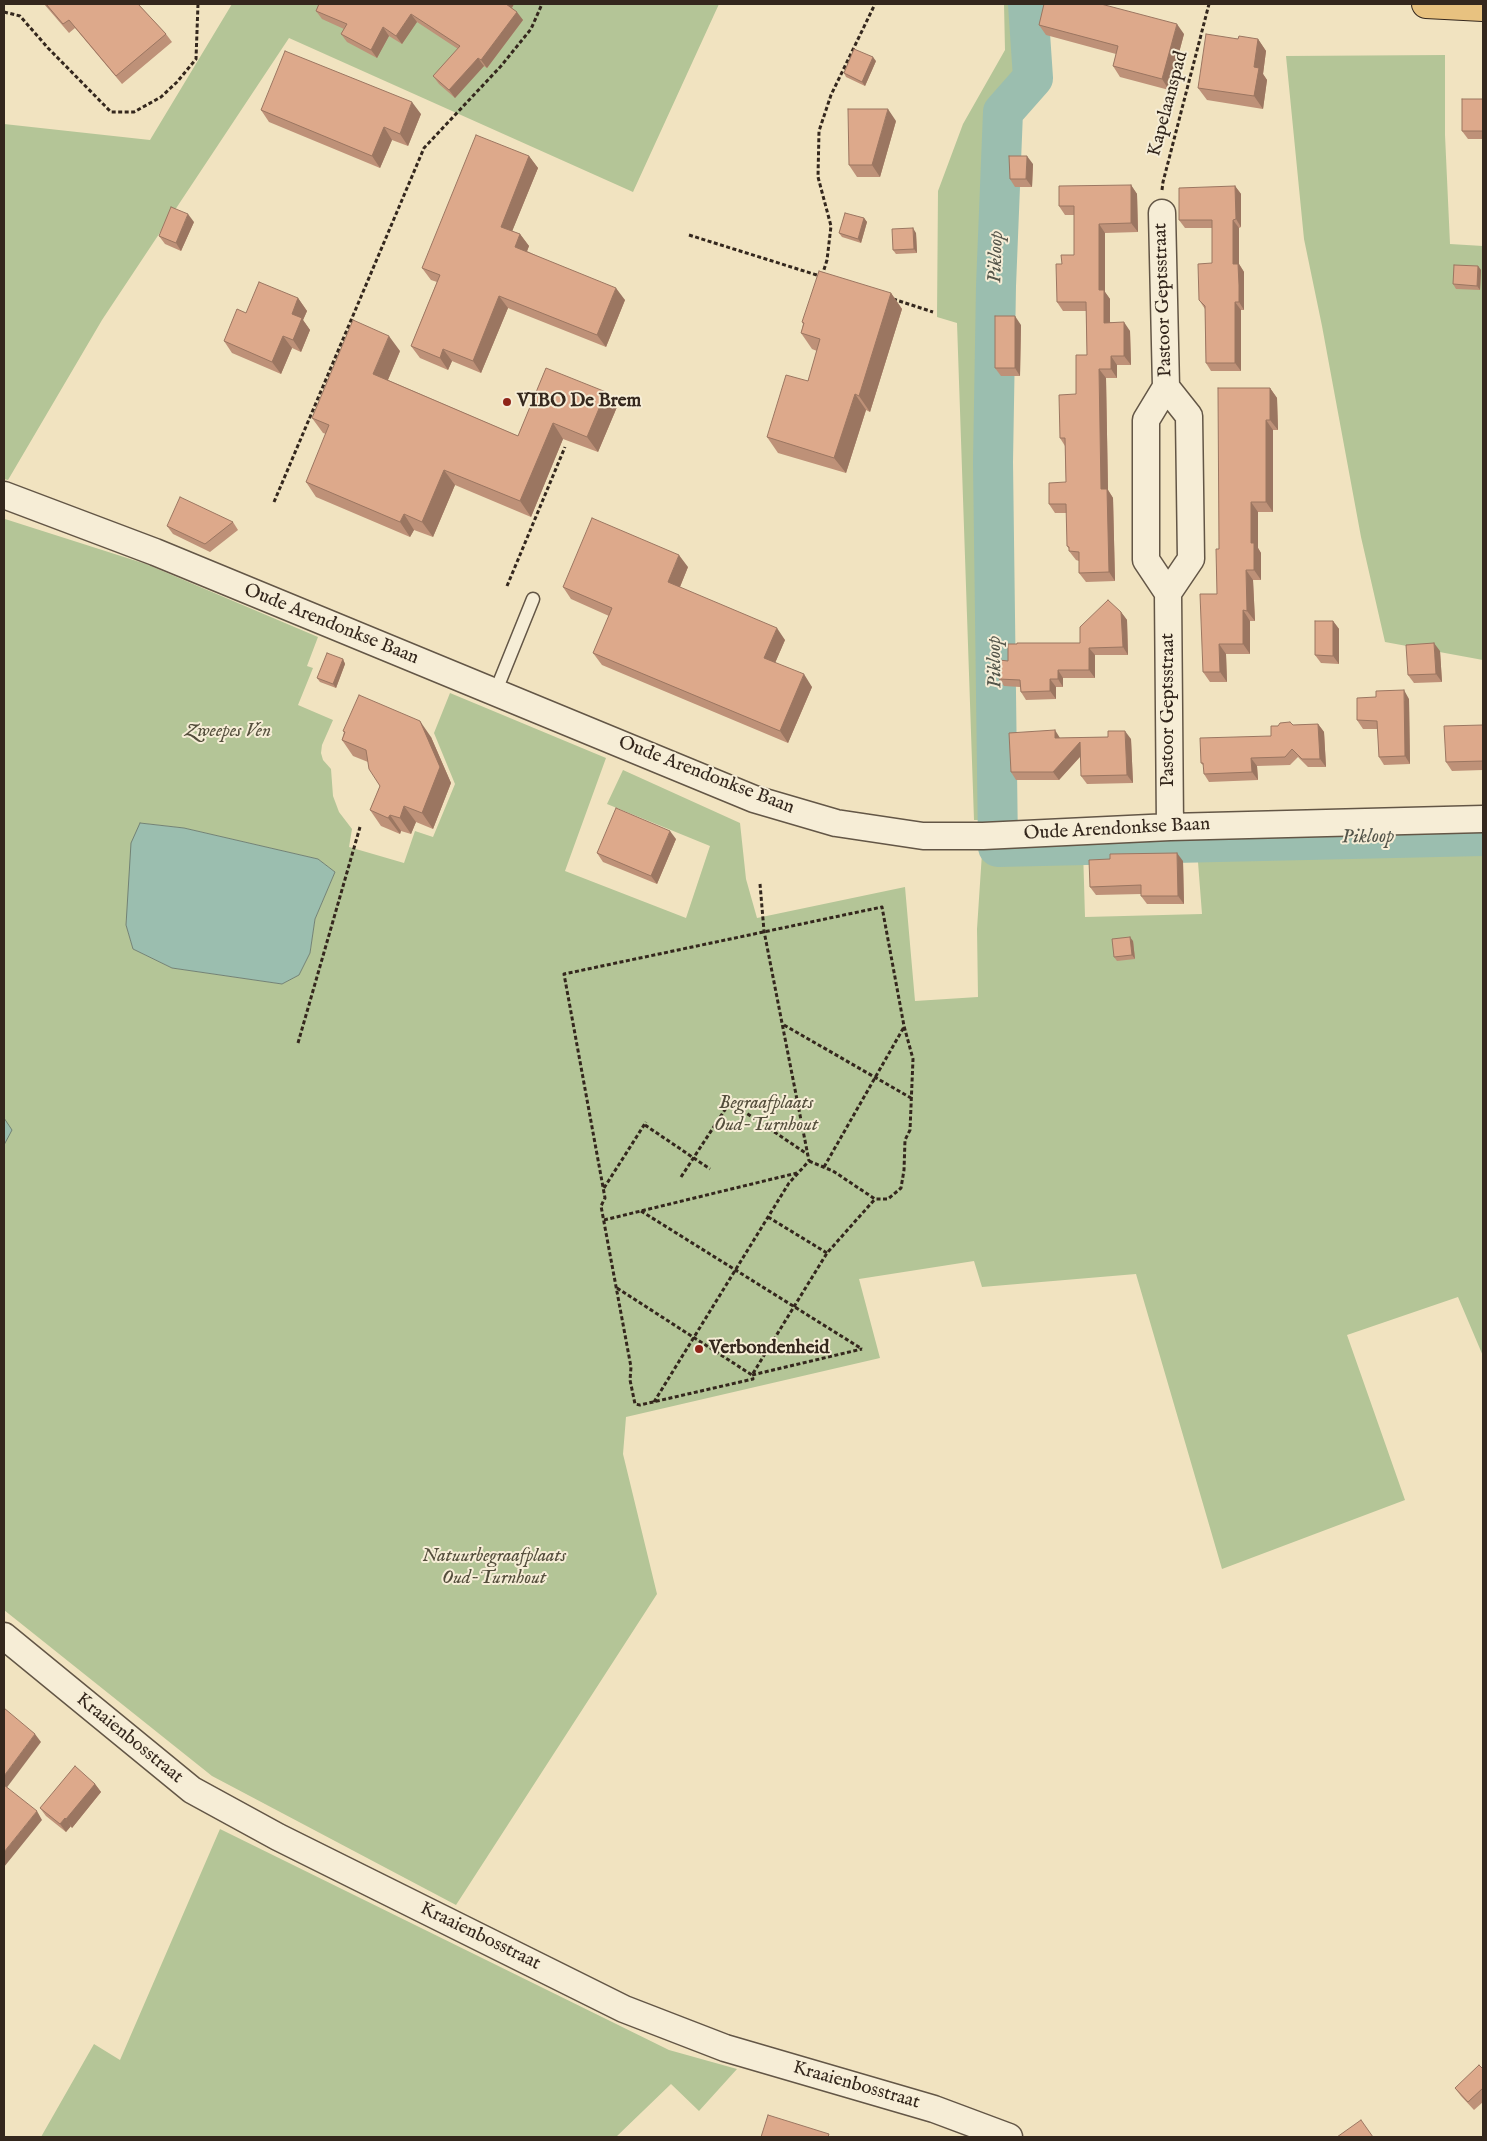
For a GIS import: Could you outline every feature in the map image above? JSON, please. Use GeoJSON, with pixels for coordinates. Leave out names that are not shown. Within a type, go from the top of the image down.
{"type":"FeatureCollection","features":[{"type":"Feature","properties":{"kind":"main road"},"geometry":{"type":"LineString","coordinates":[[1426,4],[1483,6]]}},
{"type":"Feature","properties":{"kind":"street","name":"Pastoor Geptsstraat"},"geometry":{"type":"LineString","coordinates":[[1162,213],[1166,387],[1146,420],[1146,560],[1168,593],[1170,827]]}},
{"type":"Feature","properties":{"kind":"street","name":"Pastoor Geptsstraat"},"geometry":{"type":"LineString","coordinates":[[1166,387],[1189,416],[1191,559],[1168,593]]}},
{"type":"Feature","properties":{"kind":"street","name":"Oude Arendonkse Baan"},"geometry":{"type":"LineString","coordinates":[[4,495],[155,552],[768,803],[844,824],[923,836],[983,836],[1170,827],[1483,819]]}},
{"type":"Feature","properties":{"kind":"street","name":"Kraaienbosstraat"},"geometry":{"type":"LineString","coordinates":[[4,1636],[192,1790],[278,1837],[624,2009],[725,2048],[934,2109],[1009,2137]]}},
{"type":"Feature","properties":{"kind":"lane"},"geometry":{"type":"LineString","coordinates":[[495,692],[533,599]]}},
{"type":"Feature","properties":{"kind":"path"},"geometry":{"type":"LineString","coordinates":[[4,12],[20,16],[48,48],[111,112],[134,112],[161,97],[177,82],[196,59],[198,4]]}},
{"type":"Feature","properties":{"kind":"path"},"geometry":{"type":"LineString","coordinates":[[274,502],[424,148],[501,66],[531,29],[542,4]]}},
{"type":"Feature","properties":{"kind":"path"},"geometry":{"type":"LineString","coordinates":[[689,235],[822,277],[827,260],[831,226],[818,176],[819,131],[831,95],[875,4]]}},
{"type":"Feature","properties":{"kind":"path","name":"Kapelaanspad"},"geometry":{"type":"LineString","coordinates":[[1162,213],[1162,182],[1209,4]]}},
{"type":"Feature","properties":{"kind":"path"},"geometry":{"type":"LineString","coordinates":[[887,297],[933,312]]}},
{"type":"Feature","properties":{"kind":"path"},"geometry":{"type":"LineString","coordinates":[[508,586],[565,447]]}},
{"type":"Feature","properties":{"kind":"path"},"geometry":{"type":"LineString","coordinates":[[298,1043],[360,827]]}},
{"type":"Feature","properties":{"kind":"path"},"geometry":{"type":"LineString","coordinates":[[760,884],[764,931],[808,1161]]}},
{"type":"Feature","properties":{"kind":"path"},"geometry":{"type":"LineString","coordinates":[[808,1161],[833,1171],[875,1199],[888,1199],[900,1188],[904,1170],[905,1140],[910,1130],[913,1059],[904,1026],[882,907],[564,974],[605,1198],[601,1206],[631,1366],[630,1380],[635,1404],[640,1406],[753,1380],[752,1375],[827,1253],[875,1199]]}},
{"type":"Feature","properties":{"kind":"path"},"geometry":{"type":"LineString","coordinates":[[783,1024],[911,1098]]}},
{"type":"Feature","properties":{"kind":"path"},"geometry":{"type":"LineString","coordinates":[[824,1168],[904,1026]]}},
{"type":"Feature","properties":{"kind":"path"},"geometry":{"type":"LineString","coordinates":[[681,1177],[730,1102],[807,1154]]}},
{"type":"Feature","properties":{"kind":"path"},"geometry":{"type":"LineString","coordinates":[[603,1189],[646,1124],[710,1169]]}},
{"type":"Feature","properties":{"kind":"path"},"geometry":{"type":"LineString","coordinates":[[654,1402],[768,1217],[797,1173],[808,1161]]}},
{"type":"Feature","properties":{"kind":"path"},"geometry":{"type":"LineString","coordinates":[[604,1220],[797,1173]]}},
{"type":"Feature","properties":{"kind":"path"},"geometry":{"type":"LineString","coordinates":[[617,1288],[752,1375],[862,1349],[641,1211]]}},
{"type":"Feature","properties":{"kind":"path"},"geometry":{"type":"LineString","coordinates":[[768,1217],[827,1253]]}},
{"type":"Feature","properties":{"kind":"green space"},"geometry":{"type":"Polygon","coordinates":[[[232,4],[719,4],[633,192],[289,38],[102,320],[8,480],[4,479],[4,124],[150,140],[232,4]]]}},
{"type":"Feature","properties":{"kind":"green space"},"geometry":{"type":"Polygon","coordinates":[[[1004,4],[1028,4],[1033,78],[1003,112],[993,462],[997,820],[974,820],[957,323],[937,317],[938,191],[963,124],[1005,50],[1004,4]]]}},
{"type":"Feature","properties":{"kind":"green space"},"geometry":{"type":"Polygon","coordinates":[[[1445,55],[1445,135],[1450,244],[1483,246],[1483,660],[1385,642],[1361,537],[1304,239],[1286,56],[1445,55]]]}},
{"type":"Feature","properties":{"kind":"green space"},"geometry":{"type":"Polygon","coordinates":[[[5,519],[146,564],[318,637],[307,666],[313,668],[298,705],[333,720],[322,745],[321,753],[323,760],[331,769],[333,796],[339,812],[352,829],[349,847],[404,863],[415,831],[433,837],[455,784],[434,733],[450,693],[606,758],[565,871],[686,918],[710,846],[607,804],[623,770],[740,823],[746,879],[757,918],[905,887],[915,1001],[978,997],[977,929],[982,853],[1083,849],[1085,917],[1202,914],[1197,849],[1483,845],[1483,1356],[1458,1297],[1347,1335],[1405,1500],[1222,1569],[1136,1274],[982,1287],[974,1261],[859,1279],[880,1358],[626,1417],[623,1454],[657,1594],[456,1905],[212,1776],[4,1610],[4,1145],[11,1130],[4,1118],[5,519]],[[140,823],[126,925],[133,949],[172,968],[282,984],[299,975],[310,953],[315,919],[335,872],[318,859],[184,828],[140,823]]]}},
{"type":"Feature","properties":{"kind":"green space"},"geometry":{"type":"Polygon","coordinates":[[[220,1829],[669,2050],[737,2069],[699,2111],[671,2084],[616,2137],[41,2137],[94,2044],[120,2060],[220,1829]]]}},
{"type":"Feature","properties":{"kind":"shaded area"},"geometry":{"type":"Polygon","coordinates":[[[140,823],[184,828],[318,859],[335,872],[315,919],[310,953],[299,975],[282,984],[172,968],[133,949],[126,925],[131,843],[140,823]]]}},
{"type":"Feature","properties":{"kind":"shaded area"},"geometry":{"type":"Polygon","coordinates":[[[4,1118],[12,1130],[4,1145],[4,1118]]]}},
{"type":"Feature","properties":{"kind":"building"},"geometry":{"type":"Polygon","coordinates":[[[46,4],[138,4],[166,34],[116,76],[69,20],[63,24],[46,4]]]}},
{"type":"Feature","properties":{"kind":"building"},"geometry":{"type":"Polygon","coordinates":[[[319,4],[506,4],[517,12],[481,60],[478,58],[449,90],[433,76],[460,46],[411,14],[396,36],[383,27],[371,50],[341,34],[347,24],[316,11],[319,4]]]}},
{"type":"Feature","properties":{"kind":"building"},"geometry":{"type":"Polygon","coordinates":[[[1044,4],[1101,4],[1177,24],[1162,79],[1113,66],[1118,46],[1039,25],[1044,4]]]}},
{"type":"Feature","properties":{"kind":"building"},"geometry":{"type":"Polygon","coordinates":[[[1206,34],[1238,39],[1239,36],[1258,39],[1254,67],[1259,68],[1254,96],[1198,88],[1206,34]]]}},
{"type":"Feature","properties":{"kind":"building"},"geometry":{"type":"Polygon","coordinates":[[[854,49],[873,57],[862,82],[844,73],[854,49]]]}},
{"type":"Feature","properties":{"kind":"building"},"geometry":{"type":"Polygon","coordinates":[[[285,51],[412,102],[400,134],[384,127],[372,156],[261,110],[285,51]]]}},
{"type":"Feature","properties":{"kind":"building"},"geometry":{"type":"Polygon","coordinates":[[[1462,99],[1483,99],[1483,131],[1462,131],[1462,99]]]}},
{"type":"Feature","properties":{"kind":"building"},"geometry":{"type":"Polygon","coordinates":[[[848,109],[888,109],[872,165],[849,165],[848,109]]]}},
{"type":"Feature","properties":{"kind":"building"},"geometry":{"type":"Polygon","coordinates":[[[476,135],[529,156],[501,227],[520,234],[515,247],[616,288],[597,335],[499,296],[473,361],[443,349],[440,358],[411,346],[440,275],[422,268],[476,135]]]}},
{"type":"Feature","properties":{"kind":"building"},"geometry":{"type":"Polygon","coordinates":[[[1009,156],[1027,156],[1026,179],[1010,179],[1009,156]]]}},
{"type":"Feature","properties":{"kind":"building"},"geometry":{"type":"Polygon","coordinates":[[[1131,185],[1131,223],[1099,224],[1099,290],[1104,290],[1104,323],[1124,322],[1124,356],[1111,356],[1111,369],[1099,369],[1101,489],[1107,489],[1109,572],[1079,573],[1079,552],[1069,551],[1067,546],[1066,504],[1049,504],[1049,483],[1066,482],[1065,438],[1060,438],[1059,395],[1076,394],[1076,355],[1087,355],[1086,302],[1057,302],[1056,264],[1062,264],[1061,255],[1074,255],[1074,206],[1059,206],[1059,186],[1131,185]]]}},
{"type":"Feature","properties":{"kind":"building"},"geometry":{"type":"Polygon","coordinates":[[[1235,186],[1236,219],[1233,220],[1233,264],[1238,264],[1239,302],[1235,302],[1235,363],[1206,363],[1205,306],[1199,300],[1198,264],[1212,263],[1212,220],[1179,220],[1179,188],[1235,186]]]}},
{"type":"Feature","properties":{"kind":"building"},"geometry":{"type":"Polygon","coordinates":[[[171,207],[188,214],[176,243],[159,236],[171,207]]]}},
{"type":"Feature","properties":{"kind":"building"},"geometry":{"type":"Polygon","coordinates":[[[845,213],[864,218],[858,239],[839,233],[845,213]]]}},
{"type":"Feature","properties":{"kind":"building"},"geometry":{"type":"Polygon","coordinates":[[[913,228],[914,249],[893,250],[892,229],[913,228]]]}},
{"type":"Feature","properties":{"kind":"building"},"geometry":{"type":"Polygon","coordinates":[[[1454,265],[1478,266],[1477,286],[1453,284],[1454,265]]]}},
{"type":"Feature","properties":{"kind":"building"},"geometry":{"type":"Polygon","coordinates":[[[819,271],[891,293],[859,396],[855,394],[834,458],[767,437],[786,375],[808,381],[820,339],[801,333],[804,323],[802,322],[819,271]]]}},
{"type":"Feature","properties":{"kind":"building"},"geometry":{"type":"Polygon","coordinates":[[[259,282],[298,298],[292,314],[302,318],[293,340],[283,336],[272,362],[224,341],[237,309],[246,313],[259,282]]]}},
{"type":"Feature","properties":{"kind":"building"},"geometry":{"type":"Polygon","coordinates":[[[995,316],[1015,316],[1015,368],[995,368],[995,316]]]}},
{"type":"Feature","properties":{"kind":"building"},"geometry":{"type":"Polygon","coordinates":[[[353,320],[389,336],[373,374],[518,436],[546,368],[606,392],[587,437],[553,423],[520,501],[444,470],[422,522],[404,514],[400,522],[306,482],[329,425],[312,418],[353,320]]]}},
{"type":"Feature","properties":{"kind":"building"},"geometry":{"type":"Polygon","coordinates":[[[1218,388],[1270,388],[1270,420],[1266,420],[1266,502],[1251,502],[1251,543],[1254,543],[1254,570],[1246,570],[1247,611],[1243,610],[1243,644],[1219,644],[1220,672],[1203,672],[1200,594],[1217,594],[1216,549],[1219,549],[1218,388]]]}},
{"type":"Feature","properties":{"kind":"building"},"geometry":{"type":"Polygon","coordinates":[[[180,497],[233,522],[205,544],[167,526],[180,497]]]}},
{"type":"Feature","properties":{"kind":"building"},"geometry":{"type":"Polygon","coordinates":[[[592,518],[679,555],[668,582],[777,628],[764,658],[804,674],[780,731],[593,653],[612,608],[563,587],[592,518]]]}},
{"type":"Feature","properties":{"kind":"building"},"geometry":{"type":"Polygon","coordinates":[[[1108,600],[1121,612],[1123,647],[1089,648],[1089,670],[1058,670],[1058,679],[1050,679],[1050,691],[1021,692],[1020,680],[999,679],[999,660],[1008,661],[1008,644],[1080,643],[1080,627],[1108,600]]]}},
{"type":"Feature","properties":{"kind":"building"},"geometry":{"type":"Polygon","coordinates":[[[1315,621],[1333,621],[1333,656],[1315,655],[1315,621]]]}},
{"type":"Feature","properties":{"kind":"building"},"geometry":{"type":"Polygon","coordinates":[[[1434,643],[1436,674],[1408,675],[1406,645],[1434,643]]]}},
{"type":"Feature","properties":{"kind":"building"},"geometry":{"type":"Polygon","coordinates":[[[327,653],[343,659],[333,684],[317,678],[327,653]]]}},
{"type":"Feature","properties":{"kind":"building"},"geometry":{"type":"Polygon","coordinates":[[[1404,690],[1405,756],[1379,757],[1377,721],[1357,720],[1357,698],[1376,697],[1376,691],[1404,690]]]}},
{"type":"Feature","properties":{"kind":"building"},"geometry":{"type":"Polygon","coordinates":[[[359,695],[420,721],[440,767],[422,813],[404,806],[400,818],[390,815],[388,818],[370,810],[380,786],[369,769],[366,750],[342,740],[345,732],[343,731],[359,695]]]}},
{"type":"Feature","properties":{"kind":"building"},"geometry":{"type":"Polygon","coordinates":[[[1290,722],[1293,725],[1318,724],[1320,759],[1302,759],[1292,749],[1285,757],[1251,758],[1252,772],[1204,774],[1203,763],[1201,763],[1200,738],[1271,736],[1271,726],[1290,722]]]}},
{"type":"Feature","properties":{"kind":"building"},"geometry":{"type":"Polygon","coordinates":[[[1483,725],[1483,761],[1446,762],[1444,726],[1483,725]]]}},
{"type":"Feature","properties":{"kind":"building"},"geometry":{"type":"Polygon","coordinates":[[[1055,730],[1055,738],[1108,737],[1108,731],[1125,731],[1127,775],[1081,776],[1080,742],[1053,772],[1011,772],[1009,733],[1055,730]]]}},
{"type":"Feature","properties":{"kind":"building"},"geometry":{"type":"Polygon","coordinates":[[[616,808],[670,831],[651,876],[597,853],[616,808]]]}},
{"type":"Feature","properties":{"kind":"building"},"geometry":{"type":"Polygon","coordinates":[[[1177,853],[1178,896],[1141,896],[1141,885],[1090,887],[1089,860],[1110,859],[1110,854],[1177,853]]]}},
{"type":"Feature","properties":{"kind":"building"},"geometry":{"type":"Polygon","coordinates":[[[1130,937],[1132,955],[1114,957],[1112,939],[1130,937]]]}},
{"type":"Feature","properties":{"kind":"building"},"geometry":{"type":"Polygon","coordinates":[[[4,1708],[35,1734],[4,1776],[4,1708]]]}},
{"type":"Feature","properties":{"kind":"building"},"geometry":{"type":"Polygon","coordinates":[[[75,1766],[95,1784],[60,1824],[40,1808],[75,1766]]]}},
{"type":"Feature","properties":{"kind":"building"},"geometry":{"type":"Polygon","coordinates":[[[4,1785],[37,1811],[4,1852],[4,1785]]]}},
{"type":"Feature","properties":{"kind":"building"},"geometry":{"type":"Polygon","coordinates":[[[1479,2065],[1483,2069],[1483,2088],[1468,2102],[1455,2088],[1479,2065]]]}},
{"type":"Feature","properties":{"kind":"building"},"geometry":{"type":"Polygon","coordinates":[[[768,2115],[829,2134],[828,2137],[761,2137],[768,2115]]]}},
{"type":"Feature","properties":{"kind":"building"},"geometry":{"type":"Polygon","coordinates":[[[1361,2120],[1373,2137],[1337,2137],[1361,2120]]]}},
{"type":"Feature","properties":{"kind":"waterway","name":"Pikloop"},"geometry":{"type":"LineString","coordinates":[[1028,4],[1033,78],[1003,112],[996,286],[993,462],[998,847],[1483,836]]}},
{"type":"Feature","properties":{"kind":"place","name":"VIBO De Brem"},"geometry":{"type":"Point","coordinates":[507,402]}},
{"type":"Feature","properties":{"kind":"place","name":"Verbondenheid"},"geometry":{"type":"Point","coordinates":[699,1349]}},
{"type":"Feature","properties":{"kind":"park label","name":"Zweepes Ven"},"geometry":{"type":"Point","coordinates":[228,732]}},
{"type":"Feature","properties":{"kind":"park label","name":"Begraafplaats Oud-Turnhout"},"geometry":{"type":"Point","coordinates":[766,1115]}},
{"type":"Feature","properties":{"kind":"park label","name":"Natuurbegraafplaats Oud-Turnhout"},"geometry":{"type":"Point","coordinates":[494,1568]}}]}
